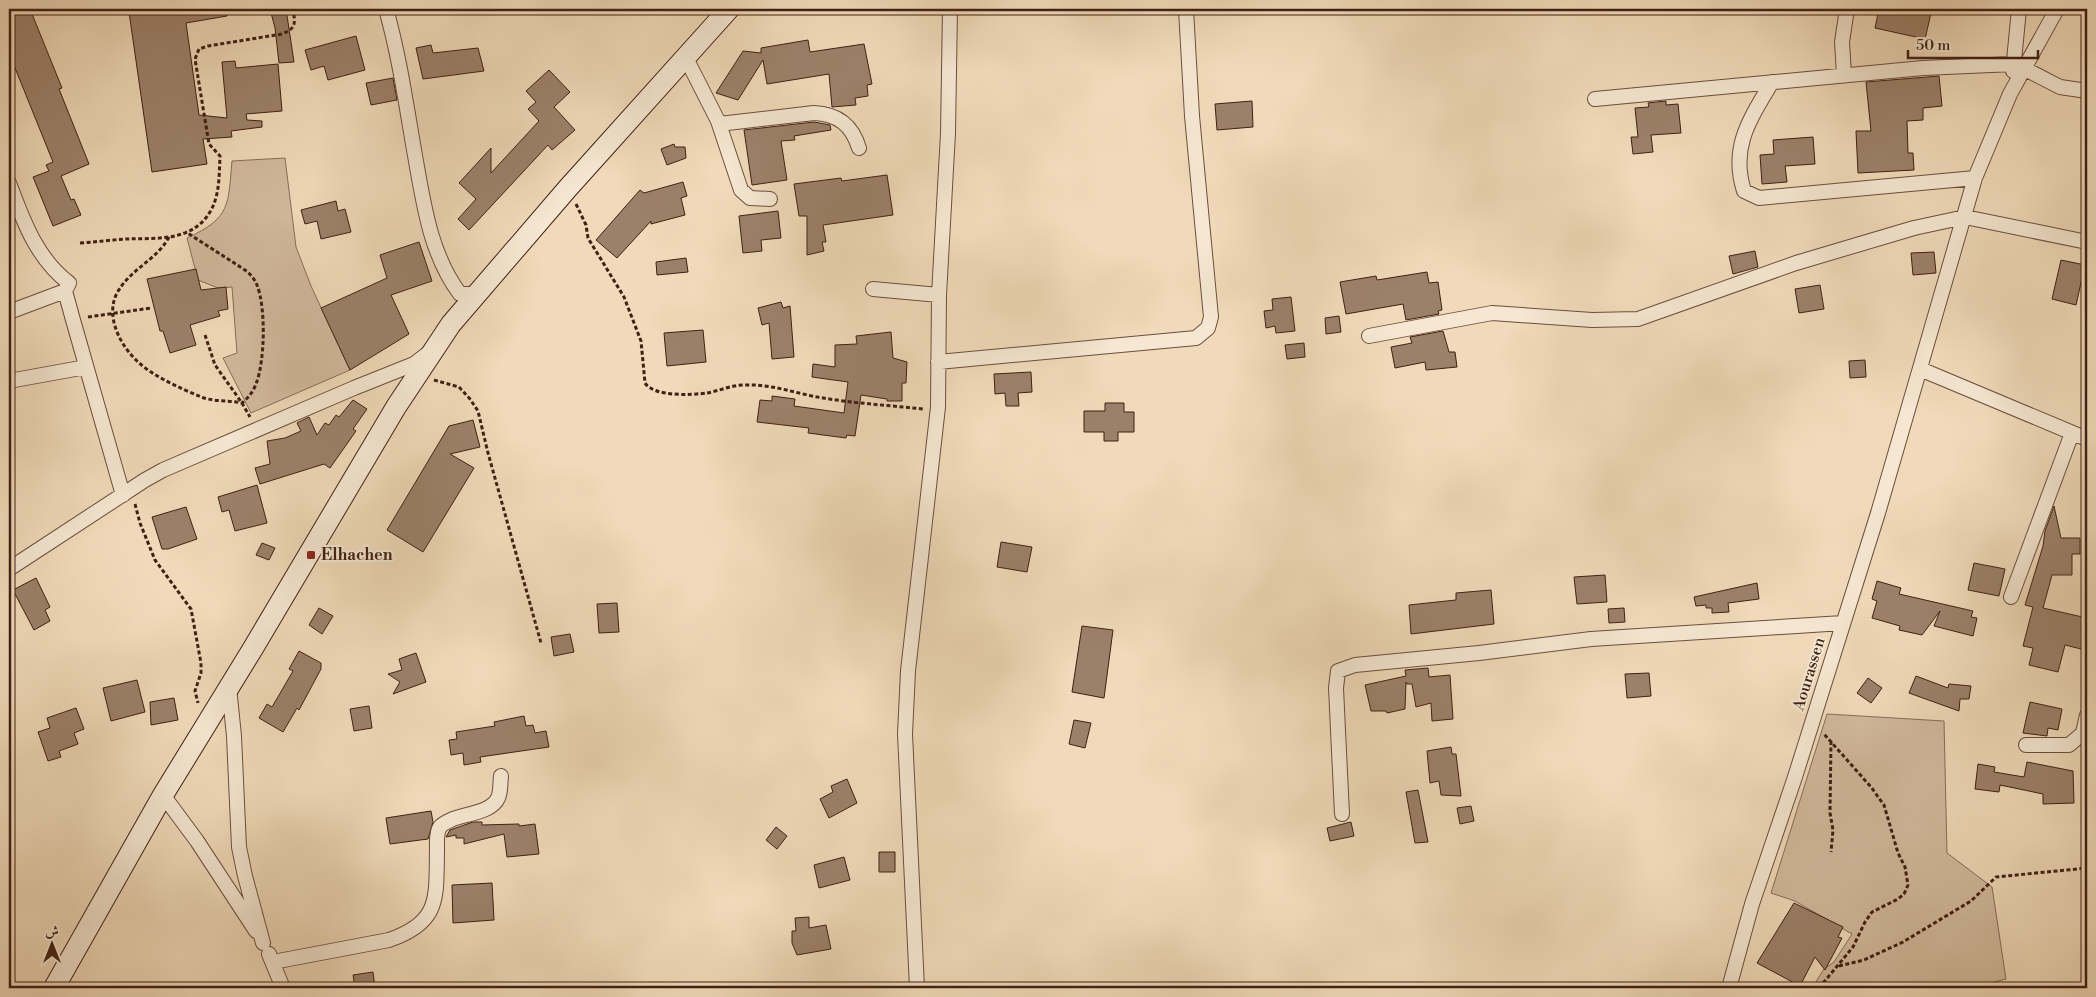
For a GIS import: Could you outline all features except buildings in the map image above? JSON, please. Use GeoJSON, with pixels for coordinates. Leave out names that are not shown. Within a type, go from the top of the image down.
{"type":"FeatureCollection","features":[{"type":"Feature","properties":{"kind":"main road"},"geometry":{"type":"LineString","coordinates":[[54,988],[163,795],[417,375],[451,324],[568,188],[729,9]]}},
{"type":"Feature","properties":{"kind":"street"},"geometry":{"type":"LineString","coordinates":[[386,9],[401,76],[430,234],[443,266],[460,294],[477,294]]}},
{"type":"Feature","properties":{"kind":"street"},"geometry":{"type":"LineString","coordinates":[[917,988],[904,734],[908,671],[938,407],[939,295],[948,134],[950,9]]}},
{"type":"Feature","properties":{"kind":"street"},"geometry":{"type":"LineString","coordinates":[[938,362],[1196,338],[1208,328],[1211,317],[1192,116],[1186,9]]}},
{"type":"Feature","properties":{"kind":"street"},"geometry":{"type":"LineString","coordinates":[[1844,75],[1842,42],[1847,9]]}},
{"type":"Feature","properties":{"kind":"street","name":"Aourassen"},"geometry":{"type":"LineString","coordinates":[[1729,988],[1752,904],[1843,624],[1976,178],[2019,67],[2019,9]]}},
{"type":"Feature","properties":{"kind":"street"},"geometry":{"type":"LineString","coordinates":[[2019,67],[2057,9]]}},
{"type":"Feature","properties":{"kind":"street"},"geometry":{"type":"LineString","coordinates":[[686,58],[719,124],[741,190],[750,198],[770,199]]}},
{"type":"Feature","properties":{"kind":"street"},"geometry":{"type":"LineString","coordinates":[[1595,99],[1923,68],[2019,67],[2060,86],[2087,91]]}},
{"type":"Feature","properties":{"kind":"street"},"geometry":{"type":"LineString","coordinates":[[1772,82],[1756,109],[1740,143],[1739,176],[1744,191],[1759,198],[1976,178]]}},
{"type":"Feature","properties":{"kind":"street"},"geometry":{"type":"LineString","coordinates":[[719,124],[814,113],[827,114],[850,128],[856,137],[859,148]]}},
{"type":"Feature","properties":{"kind":"street"},"geometry":{"type":"LineString","coordinates":[[9,183],[32,241],[56,272],[69,283],[66,291],[86,367],[127,492]]}},
{"type":"Feature","properties":{"kind":"street"},"geometry":{"type":"LineString","coordinates":[[1369,336],[1492,313],[1592,320],[1638,319],[1796,263],[1914,228],[1965,217],[2087,242]]}},
{"type":"Feature","properties":{"kind":"street"},"geometry":{"type":"LineString","coordinates":[[873,289],[939,295]]}},
{"type":"Feature","properties":{"kind":"street"},"geometry":{"type":"LineString","coordinates":[[9,312],[66,291]]}},
{"type":"Feature","properties":{"kind":"street"},"geometry":{"type":"LineString","coordinates":[[9,569],[163,470],[414,364],[435,348]]}},
{"type":"Feature","properties":{"kind":"street"},"geometry":{"type":"LineString","coordinates":[[9,381],[86,367]]}},
{"type":"Feature","properties":{"kind":"street"},"geometry":{"type":"LineString","coordinates":[[1920,369],[2087,439]]}},
{"type":"Feature","properties":{"kind":"street"},"geometry":{"type":"LineString","coordinates":[[2011,596],[2072,433]]}},
{"type":"Feature","properties":{"kind":"street"},"geometry":{"type":"LineString","coordinates":[[1342,814],[1336,688],[1338,671],[1355,665],[1479,653],[1591,638],[1843,624]]}},
{"type":"Feature","properties":{"kind":"street"},"geometry":{"type":"LineString","coordinates":[[229,687],[234,736],[239,847],[245,876],[264,943]]}},
{"type":"Feature","properties":{"kind":"street"},"geometry":{"type":"LineString","coordinates":[[2026,745],[2069,746],[2083,733],[2087,714]]}},
{"type":"Feature","properties":{"kind":"street"},"geometry":{"type":"LineString","coordinates":[[273,962],[375,944],[406,934],[422,924],[430,914],[433,904],[436,880],[437,836],[440,828],[449,821],[495,803],[499,797],[501,776]]}},
{"type":"Feature","properties":{"kind":"street"},"geometry":{"type":"LineString","coordinates":[[163,795],[197,840],[264,943],[283,988]]}},
{"type":"Feature","properties":{"kind":"path"},"geometry":{"type":"LineString","coordinates":[[80,243],[169,237],[196,227],[210,213],[217,194],[220,156],[209,144],[195,59],[199,49],[290,31],[295,23],[293,9]]}},
{"type":"Feature","properties":{"kind":"path"},"geometry":{"type":"LineString","coordinates":[[568,188],[586,225],[588,238],[624,297],[641,341],[645,383],[649,389],[657,392],[706,393],[742,385],[759,385],[813,396],[879,405],[929,410],[938,407]]}},
{"type":"Feature","properties":{"kind":"path"},"geometry":{"type":"LineString","coordinates":[[169,237],[163,248],[138,268],[122,286],[114,300],[115,328],[121,341],[138,362],[156,374],[201,397],[242,403],[249,397],[256,383],[261,360],[262,311],[257,286],[252,276],[245,270],[186,232]]}},
{"type":"Feature","properties":{"kind":"path"},"geometry":{"type":"LineString","coordinates":[[73,320],[113,312],[151,308]]}},
{"type":"Feature","properties":{"kind":"path"},"geometry":{"type":"LineString","coordinates":[[205,335],[215,365],[242,403],[257,430]]}},
{"type":"Feature","properties":{"kind":"path"},"geometry":{"type":"LineString","coordinates":[[417,375],[458,387],[475,404],[478,410],[488,453],[541,643]]}},
{"type":"Feature","properties":{"kind":"path"},"geometry":{"type":"LineString","coordinates":[[127,492],[155,560],[191,609],[201,663],[201,673],[195,691],[207,723]]}},
{"type":"Feature","properties":{"kind":"path"},"geometry":{"type":"LineString","coordinates":[[1812,724],[1831,740],[1884,806],[1898,853],[1905,867],[1908,885],[1904,894],[1898,899],[1872,912],[1865,922],[1853,948],[1819,988]]}},
{"type":"Feature","properties":{"kind":"path"},"geometry":{"type":"LineString","coordinates":[[1831,740],[1830,813],[1833,830],[1831,852]]}},
{"type":"Feature","properties":{"kind":"path"},"geometry":{"type":"LineString","coordinates":[[1838,966],[1864,960],[1903,942],[1971,901],[1996,877],[2087,868]]}},
{"type":"Feature","properties":{"kind":"shaded area"},"geometry":{"type":"Polygon","coordinates":[[[285,158],[296,247],[311,286],[350,370],[251,413],[223,358],[237,353],[232,287],[218,288],[198,280],[187,238],[212,224],[225,208],[228,199],[232,161],[285,158]]]}},
{"type":"Feature","properties":{"kind":"shaded area"},"geometry":{"type":"Polygon","coordinates":[[[1827,714],[1944,721],[1947,853],[1992,887],[2006,979],[1972,988],[1812,988],[1824,969],[1834,962],[1852,934],[1795,901],[1771,893],[1827,714]]]}},
{"type":"Feature","properties":{"kind":"place","name":"Elhachen"},"geometry":{"type":"Point","coordinates":[311,555]}}]}
